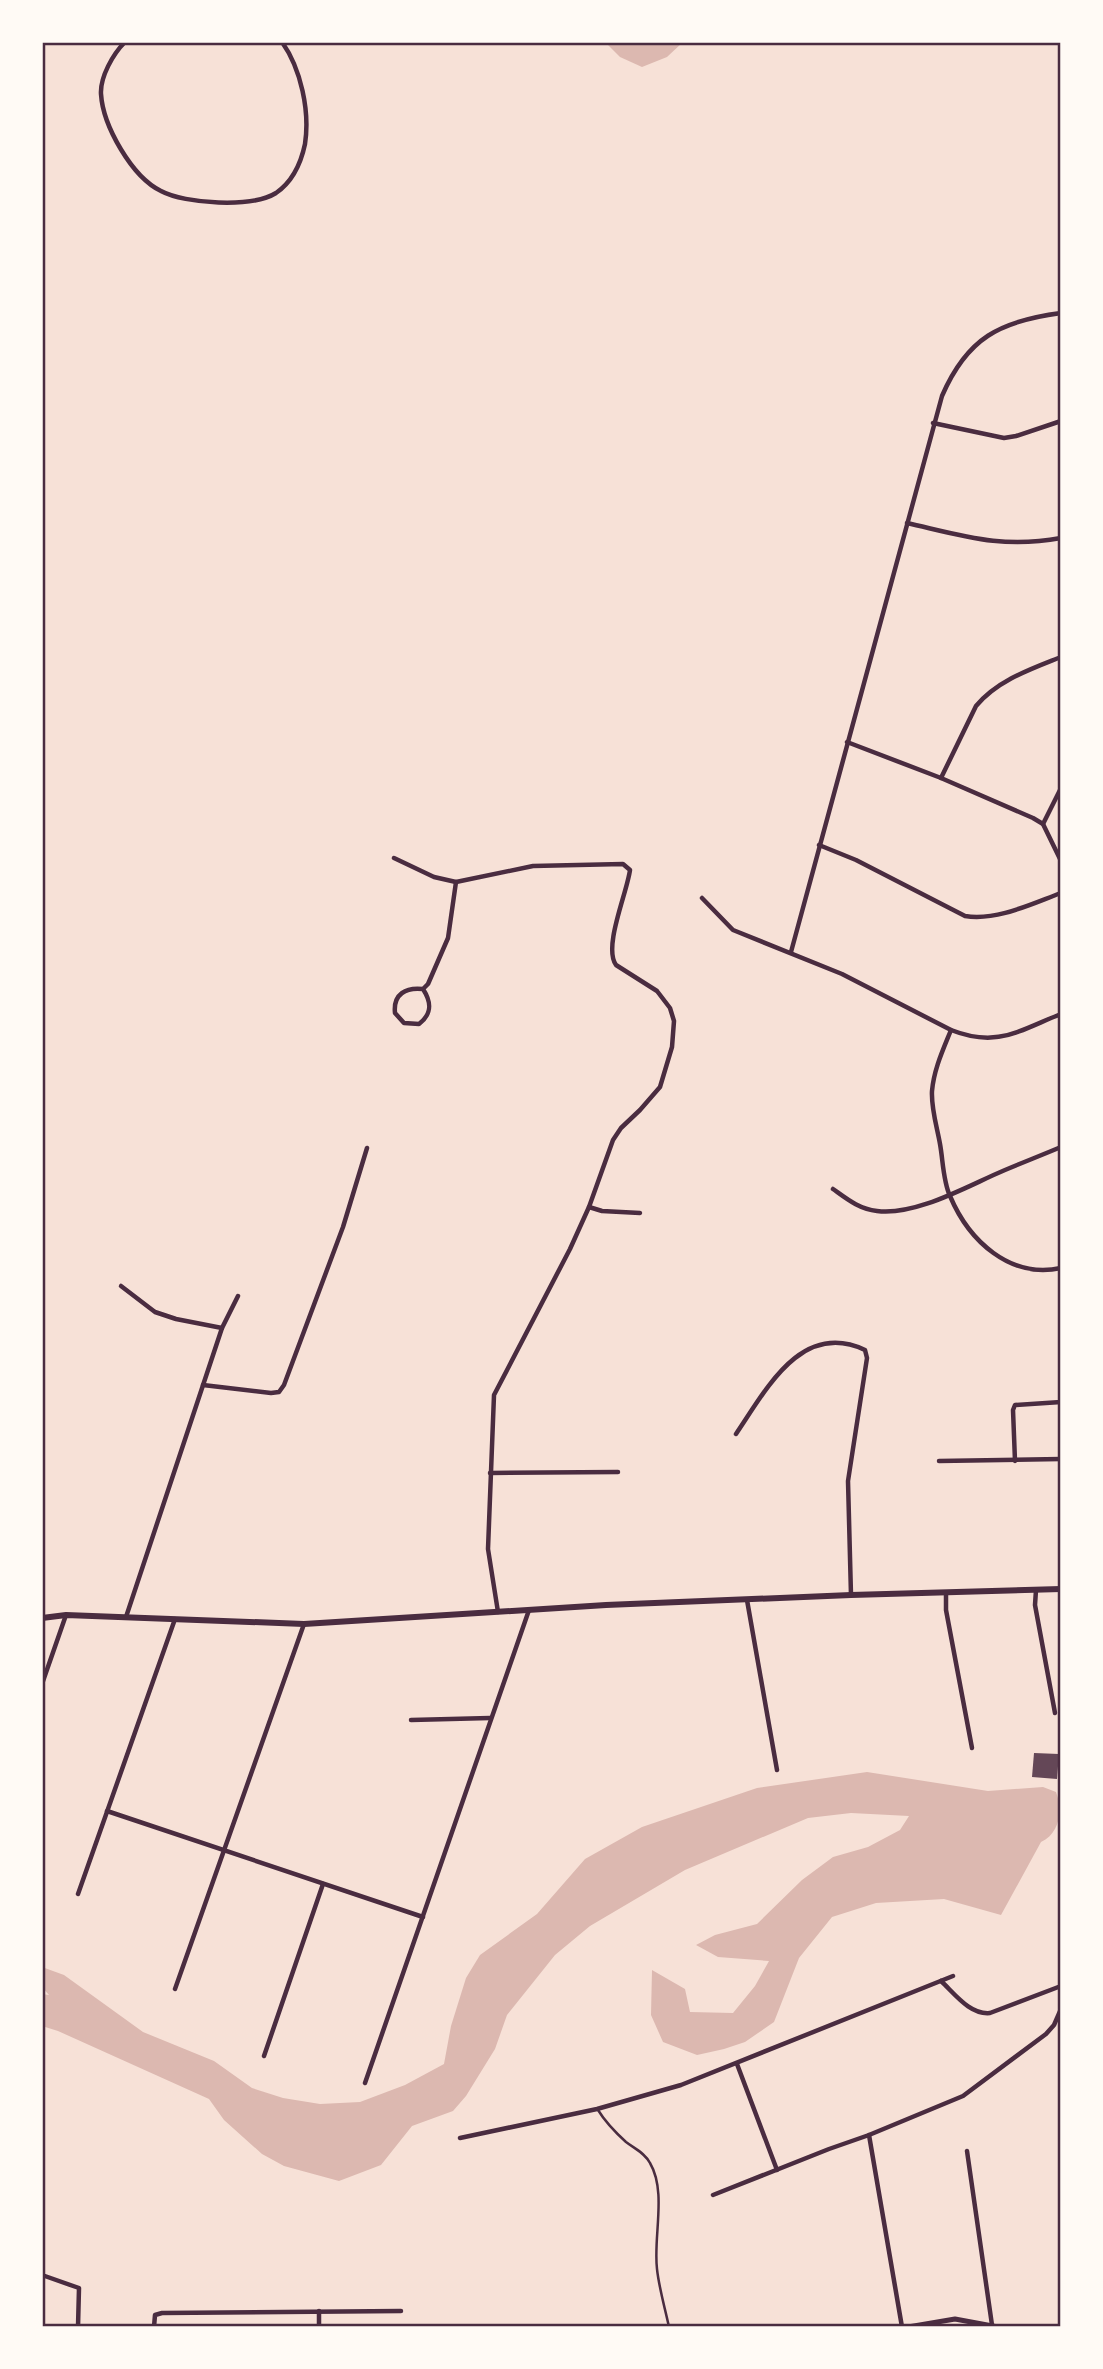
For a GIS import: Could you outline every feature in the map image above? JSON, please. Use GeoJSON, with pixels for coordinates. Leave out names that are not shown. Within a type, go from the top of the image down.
{"type":"FeatureCollection","features":[{"type":"Feature","properties":{"kind":"main road"},"geometry":{"type":"LineString","coordinates":[[42,1618],[66,1615],[304,1624],[529,1609],[1061,1589]]}},
{"type":"Feature","properties":{"kind":"street"},"geometry":{"type":"LineString","coordinates":[[125,42],[118,48],[107,69],[101,92],[104,114],[115,137],[141,178],[161,192],[187,200],[212,202],[245,202],[274,194],[291,179],[303,155],[307,132],[299,77],[291,55],[282,42]]}},
{"type":"Feature","properties":{"kind":"street"},"geometry":{"type":"LineString","coordinates":[[791,952],[933,424],[951,375],[974,346],[1007,324],[1035,316],[1061,313]]}},
{"type":"Feature","properties":{"kind":"street"},"geometry":{"type":"LineString","coordinates":[[933,424],[1004,438],[1061,421]]}},
{"type":"Feature","properties":{"kind":"street"},"geometry":{"type":"LineString","coordinates":[[907,523],[1008,543],[1061,538]]}},
{"type":"Feature","properties":{"kind":"street"},"geometry":{"type":"LineString","coordinates":[[941,778],[976,706],[984,696],[1003,682],[1061,657]]}},
{"type":"Feature","properties":{"kind":"street"},"geometry":{"type":"LineString","coordinates":[[847,742],[941,778],[1044,824],[1061,861]]}},
{"type":"Feature","properties":{"kind":"street"},"geometry":{"type":"LineString","coordinates":[[1044,824],[1061,788]]}},
{"type":"Feature","properties":{"kind":"street"},"geometry":{"type":"LineString","coordinates":[[819,845],[890,877],[965,916],[978,918],[997,915],[1061,893]]}},
{"type":"Feature","properties":{"kind":"street"},"geometry":{"type":"LineString","coordinates":[[394,859],[434,877],[456,882],[551,864],[623,864],[630,870],[612,944],[612,960],[615,965],[657,991],[673,1014],[674,1036],[669,1063],[660,1087],[613,1140],[589,1208],[553,1284],[494,1395],[488,1549],[498,1612]]}},
{"type":"Feature","properties":{"kind":"street"},"geometry":{"type":"LineString","coordinates":[[423,989],[441,958],[448,937],[456,882]]}},
{"type":"Feature","properties":{"kind":"street"},"geometry":{"type":"LineString","coordinates":[[702,898],[733,930],[842,974],[969,1037],[997,1038],[1061,1014]]}},
{"type":"Feature","properties":{"kind":"street"},"geometry":{"type":"LineString","coordinates":[[423,989],[430,1005],[428,1015],[419,1024],[404,1023],[395,1013],[396,1000],[400,993],[406,990],[423,989]]}},
{"type":"Feature","properties":{"kind":"street"},"geometry":{"type":"LineString","coordinates":[[951,1030],[938,1061],[932,1095],[949,1195],[963,1220],[983,1245],[1002,1260],[1043,1272],[1061,1268]]}},
{"type":"Feature","properties":{"kind":"street"},"geometry":{"type":"LineString","coordinates":[[834,1189],[852,1203],[880,1212],[904,1209],[949,1195],[1061,1147]]}},
{"type":"Feature","properties":{"kind":"street"},"geometry":{"type":"LineString","coordinates":[[203,1385],[279,1392],[284,1385],[343,1227],[367,1148]]}},
{"type":"Feature","properties":{"kind":"street"},"geometry":{"type":"LineString","coordinates":[[589,1208],[640,1213]]}},
{"type":"Feature","properties":{"kind":"street"},"geometry":{"type":"LineString","coordinates":[[121,1286],[155,1311],[222,1328]]}},
{"type":"Feature","properties":{"kind":"street"},"geometry":{"type":"LineString","coordinates":[[126,1618],[222,1328],[238,1296]]}},
{"type":"Feature","properties":{"kind":"street"},"geometry":{"type":"LineString","coordinates":[[736,1434],[781,1369],[807,1349],[839,1342],[859,1347],[866,1353],[848,1481],[851,1595]]}},
{"type":"Feature","properties":{"kind":"street"},"geometry":{"type":"LineString","coordinates":[[1015,1461],[1015,1405],[1061,1402]]}},
{"type":"Feature","properties":{"kind":"street"},"geometry":{"type":"LineString","coordinates":[[939,1461],[1061,1459]]}},
{"type":"Feature","properties":{"kind":"street"},"geometry":{"type":"LineString","coordinates":[[490,1473],[618,1472]]}},
{"type":"Feature","properties":{"kind":"street"},"geometry":{"type":"LineString","coordinates":[[1036,1590],[1035,1605],[1055,1713]]}},
{"type":"Feature","properties":{"kind":"street"},"geometry":{"type":"LineString","coordinates":[[946,1593],[946,1610],[972,1748]]}},
{"type":"Feature","properties":{"kind":"street"},"geometry":{"type":"LineString","coordinates":[[747,1599],[777,1770]]}},
{"type":"Feature","properties":{"kind":"street"},"geometry":{"type":"LineString","coordinates":[[365,2083],[529,1609]]}},
{"type":"Feature","properties":{"kind":"street"},"geometry":{"type":"LineString","coordinates":[[42,1684],[66,1615]]}},
{"type":"Feature","properties":{"kind":"street"},"geometry":{"type":"LineString","coordinates":[[78,1894],[175,1619]]}},
{"type":"Feature","properties":{"kind":"street"},"geometry":{"type":"LineString","coordinates":[[175,1989],[304,1624]]}},
{"type":"Feature","properties":{"kind":"street"},"geometry":{"type":"LineString","coordinates":[[411,1720],[490,1718]]}},
{"type":"Feature","properties":{"kind":"street"},"geometry":{"type":"LineString","coordinates":[[107,1811],[423,1917]]}},
{"type":"Feature","properties":{"kind":"street"},"geometry":{"type":"LineString","coordinates":[[264,2056],[323,1884]]}},
{"type":"Feature","properties":{"kind":"street"},"geometry":{"type":"LineString","coordinates":[[460,2138],[597,2109],[681,2085],[953,1976]]}},
{"type":"Feature","properties":{"kind":"street"},"geometry":{"type":"LineString","coordinates":[[941,1981],[981,2014],[1061,1986]]}},
{"type":"Feature","properties":{"kind":"street"},"geometry":{"type":"LineString","coordinates":[[713,2195],[963,2096],[1046,2034],[1054,2025],[1061,2009]]}},
{"type":"Feature","properties":{"kind":"street"},"geometry":{"type":"LineString","coordinates":[[737,2064],[778,2170]]}},
{"type":"Feature","properties":{"kind":"street"},"geometry":{"type":"LineString","coordinates":[[869,2135],[902,2327]]}},
{"type":"Feature","properties":{"kind":"street"},"geometry":{"type":"LineString","coordinates":[[908,2327],[955,2319],[995,2326],[967,2151]]}},
{"type":"Feature","properties":{"kind":"street"},"geometry":{"type":"LineString","coordinates":[[42,2276],[79,2288],[78,2327]]}},
{"type":"Feature","properties":{"kind":"street"},"geometry":{"type":"LineString","coordinates":[[319,2311],[319,2327]]}},
{"type":"Feature","properties":{"kind":"street"},"geometry":{"type":"LineString","coordinates":[[154,2327],[155,2315],[162,2313],[401,2311]]}},
{"type":"Feature","properties":{"kind":"lane"},"geometry":{"type":"LineString","coordinates":[[597,2109],[607,2124],[650,2162],[656,2176],[656,2269],[669,2327]]}},
{"type":"Feature","properties":{"kind":"shaded area"},"geometry":{"type":"Polygon","coordinates":[[[605,42],[683,42],[667,57],[642,67],[620,57],[605,42]]]}},
{"type":"Feature","properties":{"kind":"shaded area"},"geometry":{"type":"Polygon","coordinates":[[[867,1772],[988,1791],[1043,1787],[1056,1792],[1058,1820],[1052,1833],[1041,1842],[1001,1915],[944,1899],[876,1903],[832,1917],[799,1958],[774,2022],[745,2042],[697,2055],[663,2042],[651,2015],[652,1970],[685,1989],[690,2012],[733,2013],[755,1986],[769,1961],[718,1957],[696,1945],[715,1935],[757,1924],[802,1880],[833,1857],[868,1847],[900,1830],[909,1816],[851,1813],[808,1818],[685,1870],[590,1926],[555,1955],[507,2015],[495,2049],[466,2096],[453,2111],[412,2126],[381,2165],[339,2181],[284,2166],[262,2154],[224,2120],[209,2099],[42,2026],[42,1994],[49,1995],[42,1987],[42,1967],[64,1975],[143,2032],[214,2061],[252,2088],[283,2098],[320,2104],[360,2102],[405,2085],[444,2064],[451,2026],[466,1978],[480,1955],[537,1914],[585,1859],[642,1827],[757,1788],[867,1772]]]}},
{"type":"Feature","properties":{"kind":"building"},"geometry":{"type":"Polygon","coordinates":[[[1034,1753],[1059,1754],[1057,1779],[1032,1777],[1034,1753]]]}}]}
